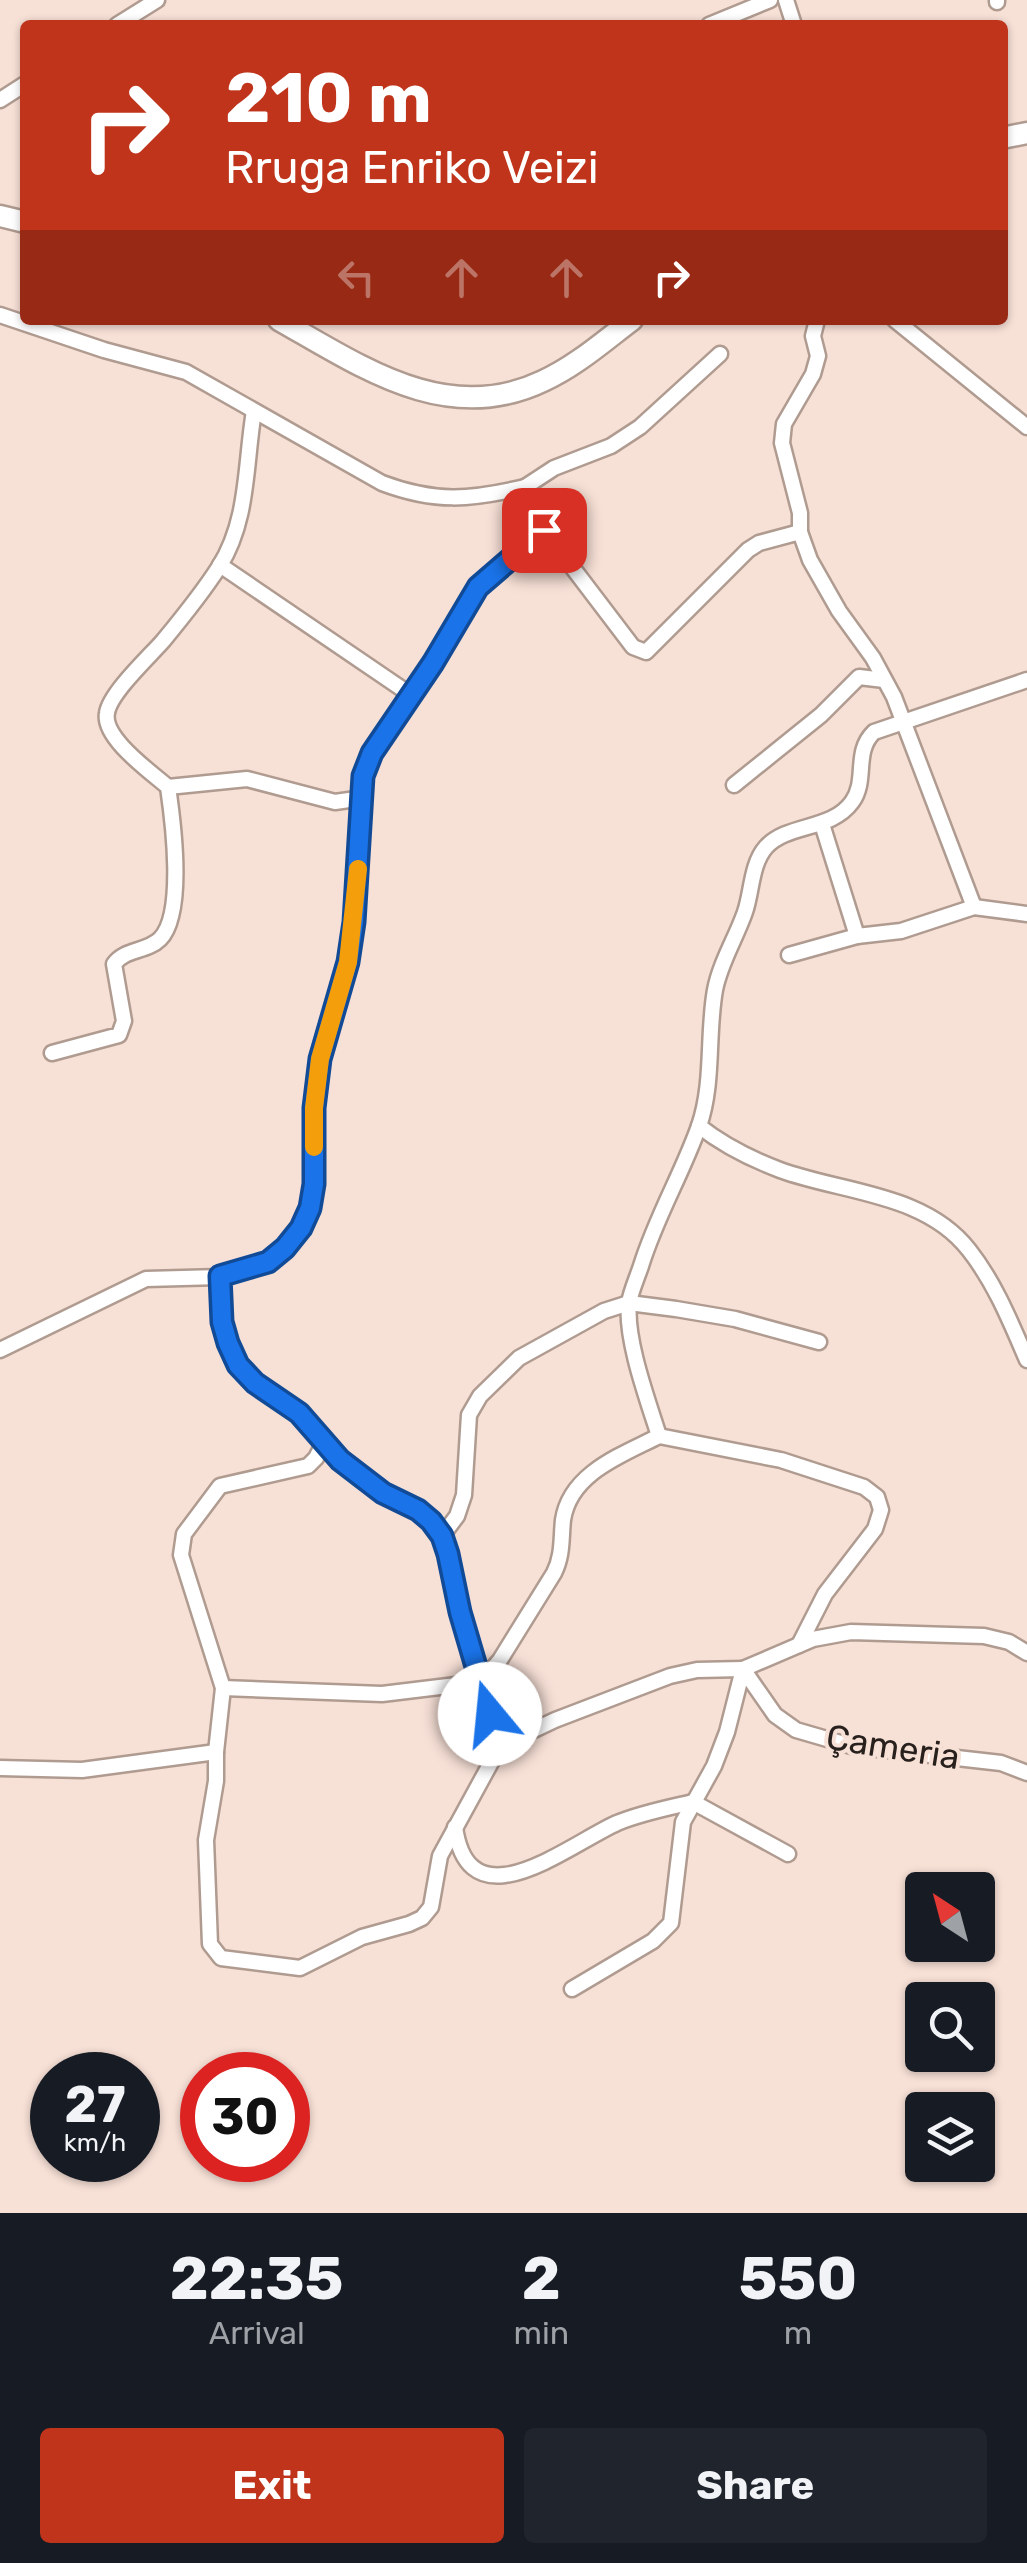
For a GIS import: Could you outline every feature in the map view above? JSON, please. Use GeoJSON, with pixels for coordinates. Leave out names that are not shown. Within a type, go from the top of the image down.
{"type":"FeatureCollection","features":[{"type":"Feature","properties":{"kind":"main road"},"geometry":{"type":"LineString","coordinates":[[288,325],[411,388],[474,400],[511,394],[545,380],[625,325]]}},
{"type":"Feature","properties":{"kind":"street"},"geometry":{"type":"LineString","coordinates":[[125,20],[157,0]]}},
{"type":"Feature","properties":{"kind":"street"},"geometry":{"type":"LineString","coordinates":[[721,20],[770,0]]}},
{"type":"Feature","properties":{"kind":"street"},"geometry":{"type":"LineString","coordinates":[[30,325],[186,372],[382,482],[412,494],[442,499],[478,498],[524,488],[554,468],[611,446],[640,427],[720,354]]}},
{"type":"Feature","properties":{"kind":"street"},"geometry":{"type":"LineString","coordinates":[[815,325],[813,336],[818,356],[812,374],[790,409],[782,443],[800,513],[800,532],[810,560],[884,680],[974,907]]}},
{"type":"Feature","properties":{"kind":"street"},"geometry":{"type":"LineString","coordinates":[[901,325],[1027,427]]}},
{"type":"Feature","properties":{"kind":"street"},"geometry":{"type":"LineString","coordinates":[[52,1053],[119,1036],[124,1021],[114,964],[122,956],[155,944],[170,922],[176,852],[168,787],[118,742],[108,729],[106,714],[112,700],[220,565],[238,526],[254,411]]}},
{"type":"Feature","properties":{"kind":"street"},"geometry":{"type":"LineString","coordinates":[[524,488],[544,530],[633,647],[646,652],[748,550],[758,543],[800,532]]}},
{"type":"Feature","properties":{"kind":"street"},"geometry":{"type":"LineString","coordinates":[[0,1350],[146,1279],[220,1276],[268,1262],[293,1238],[310,1208],[320,1059],[348,962],[363,776],[372,753],[478,587],[544,530]]}},
{"type":"Feature","properties":{"kind":"street"},"geometry":{"type":"LineString","coordinates":[[220,565],[411,695]]}},
{"type":"Feature","properties":{"kind":"street"},"geometry":{"type":"LineString","coordinates":[[734,784],[820,716],[873,658]]}},
{"type":"Feature","properties":{"kind":"street"},"geometry":{"type":"LineString","coordinates":[[858,677],[884,680]]}},
{"type":"Feature","properties":{"kind":"street"},"geometry":{"type":"LineString","coordinates":[[659,1436],[635,1350],[629,1303],[650,1237],[699,1126],[706,1097],[716,985],[746,910],[757,863],[778,838],[822,824],[848,808],[856,797],[865,741],[874,732],[1027,680]]}},
{"type":"Feature","properties":{"kind":"street"},"geometry":{"type":"LineString","coordinates":[[168,787],[247,780],[335,802],[363,798]]}},
{"type":"Feature","properties":{"kind":"street"},"geometry":{"type":"LineString","coordinates":[[822,824],[857,936]]}},
{"type":"Feature","properties":{"kind":"street"},"geometry":{"type":"LineString","coordinates":[[789,956],[857,936],[901,931],[974,907],[1027,914]]}},
{"type":"Feature","properties":{"kind":"street"},"geometry":{"type":"LineString","coordinates":[[699,1126],[721,1143],[782,1170],[909,1207],[949,1230],[969,1250],[1002,1303],[1027,1360]]}},
{"type":"Feature","properties":{"kind":"street"},"geometry":{"type":"LineString","coordinates":[[220,1276],[222,1322],[238,1365],[255,1383],[299,1413],[322,1444],[383,1493],[418,1510],[442,1536],[500,1746]]}},
{"type":"Feature","properties":{"kind":"street"},"geometry":{"type":"LineString","coordinates":[[442,1536],[457,1516],[464,1494],[470,1415],[480,1396],[519,1358],[604,1310],[629,1303],[735,1319],[819,1342]]}},
{"type":"Feature","properties":{"kind":"street"},"geometry":{"type":"LineString","coordinates":[[223,1688],[382,1694],[480,1682],[500,1660],[554,1573],[560,1560],[567,1503],[580,1484],[599,1468],[659,1436],[781,1460],[864,1487],[877,1497],[881,1510],[875,1529],[825,1594],[798,1645]]}},
{"type":"Feature","properties":{"kind":"street"},"geometry":{"type":"LineString","coordinates":[[322,1444],[308,1466],[220,1486],[184,1534],[181,1555],[223,1688],[216,1780],[206,1840],[210,1944],[221,1958],[300,1968],[373,1932],[409,1924],[430,1907],[434,1874],[454,1826],[500,1746],[555,1720],[670,1676],[742,1668],[798,1645],[851,1632],[997,1638],[1027,1653]]}},
{"type":"Feature","properties":{"kind":"street"},"geometry":{"type":"LineString","coordinates":[[572,1989],[653,1941],[671,1923],[679,1838],[728,1732],[742,1668]]}},
{"type":"Feature","properties":{"kind":"street","name":"Çameria"},"geometry":{"type":"LineString","coordinates":[[742,1668],[775,1715],[796,1730],[851,1746],[1001,1763],[1027,1773]]}},
{"type":"Feature","properties":{"kind":"street"},"geometry":{"type":"LineString","coordinates":[[0,1768],[82,1770],[216,1752]]}},
{"type":"Feature","properties":{"kind":"street"},"geometry":{"type":"LineString","coordinates":[[454,1826],[458,1850],[467,1864],[502,1877],[524,1872],[626,1820],[693,1802],[788,1854]]}},
{"type":"Feature","properties":{"kind":"slow traffic"},"geometry":{"type":"LineString","coordinates":[[314,1147],[320,1059],[348,962],[358,869]]}},
{"type":"Feature","properties":{"kind":"route"},"geometry":{"type":"LineString","coordinates":[[490,1714],[442,1536],[418,1510],[383,1493],[340,1460],[322,1444],[299,1413],[255,1383],[238,1365],[222,1322],[220,1276],[268,1262],[301,1228],[310,1208],[320,1059],[348,962],[363,776],[372,753],[478,587],[544,530]]}}]}
